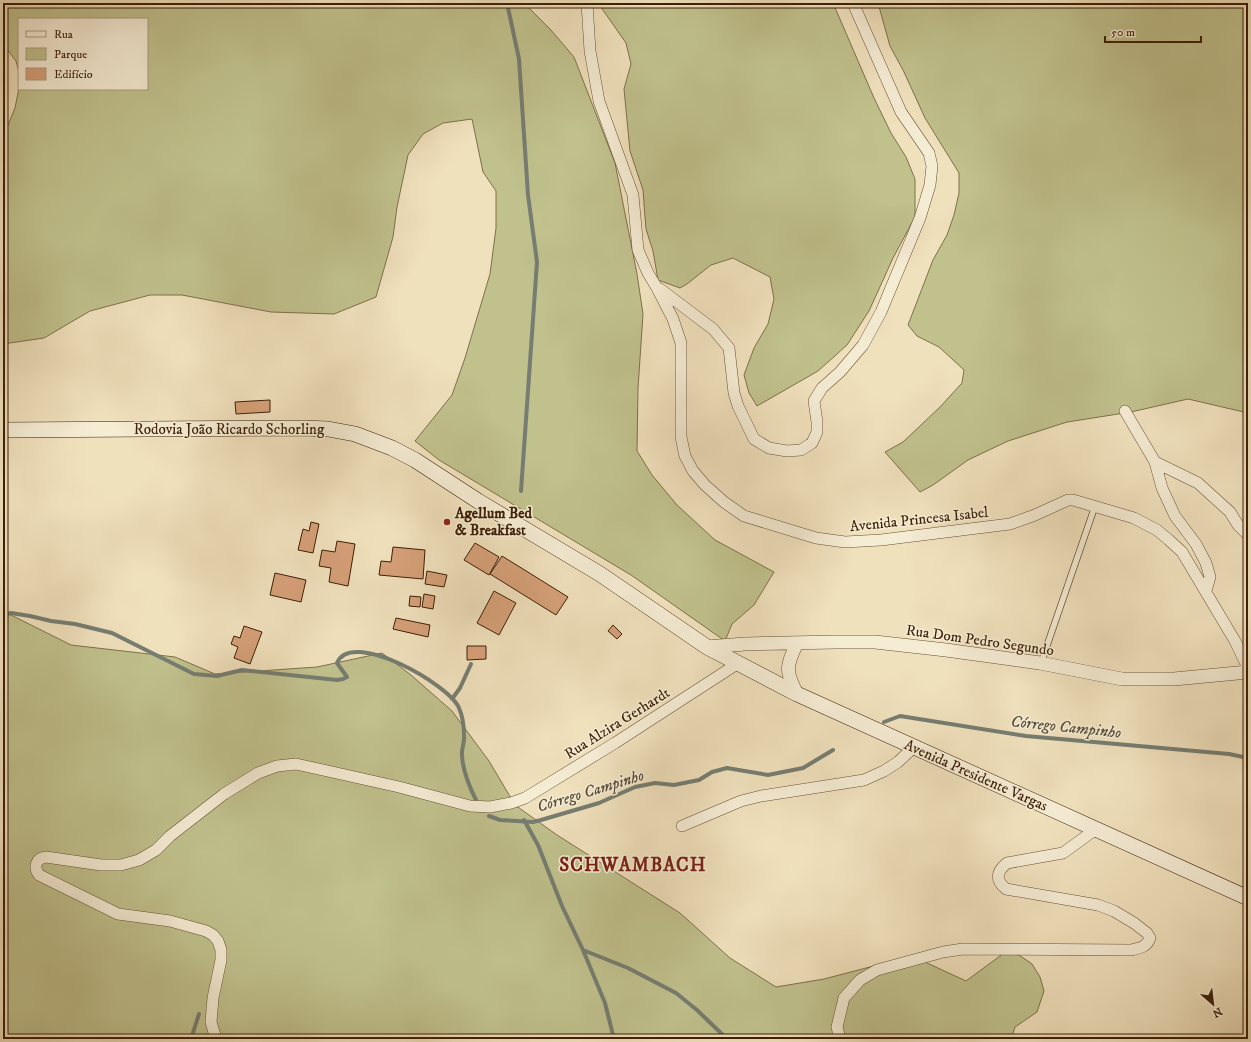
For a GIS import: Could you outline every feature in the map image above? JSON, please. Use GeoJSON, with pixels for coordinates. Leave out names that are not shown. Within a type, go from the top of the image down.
{"type":"FeatureCollection","features":[{"type":"Feature","properties":{"kind":"main road","name":"Rodovia João Ricardo Schorling"},"geometry":{"type":"LineString","coordinates":[[3,430],[303,428],[328,429],[355,434],[392,448],[415,460],[478,501],[600,574],[707,648]]}},
{"type":"Feature","properties":{"kind":"main road","name":"Avenida Presidente Vargas"},"geometry":{"type":"LineString","coordinates":[[707,648],[798,694],[1248,898]]}},
{"type":"Feature","properties":{"kind":"street","name":"Avenida Princesa Isabel"},"geometry":{"type":"LineString","coordinates":[[587,3],[590,51],[600,101],[632,195],[638,250],[648,273],[658,288],[673,319],[680,344],[681,437],[685,456],[693,471],[705,485],[724,502],[744,516],[816,538],[844,542],[881,540],[1010,524],[1035,515],[1068,500],[1073,500],[1134,518],[1157,530],[1182,552],[1235,641],[1248,668]]}},
{"type":"Feature","properties":{"kind":"street","name":"Avenida Princesa Isabel"},"geometry":{"type":"LineString","coordinates":[[658,288],[713,329],[729,348],[734,393],[754,439],[769,448],[787,451],[800,450],[812,443],[817,432],[814,401],[822,388],[840,372],[863,345],[881,312],[920,218],[930,185],[932,166],[928,153],[901,112],[853,3]]}},
{"type":"Feature","properties":{"kind":"street"},"geometry":{"type":"LineString","coordinates":[[1125,411],[1155,462],[1162,488],[1175,516],[1196,544],[1206,563],[1210,577],[1206,591]]}},
{"type":"Feature","properties":{"kind":"street"},"geometry":{"type":"LineString","coordinates":[[1155,462],[1198,483],[1230,512],[1248,535]]}},
{"type":"Feature","properties":{"kind":"street","name":"Rua Dom Pedro Segundo"},"geometry":{"type":"LineString","coordinates":[[707,648],[745,644],[875,642],[1040,663],[1122,679],[1174,679],[1248,672]]}},
{"type":"Feature","properties":{"kind":"street"},"geometry":{"type":"LineString","coordinates":[[797,643],[790,657],[788,675],[798,694]]}},
{"type":"Feature","properties":{"kind":"street","name":"Rua Alzira Gerhardt"},"geometry":{"type":"LineString","coordinates":[[216,1039],[212,1022],[213,998],[221,960],[221,950],[218,941],[213,935],[206,931],[170,921],[118,914],[39,875],[35,869],[38,860],[46,857],[101,865],[121,865],[140,860],[156,850],[170,836],[224,794],[258,773],[277,766],[296,764],[399,787],[470,806],[490,807],[511,803],[525,798],[615,743],[737,664]]}},
{"type":"Feature","properties":{"kind":"street"},"geometry":{"type":"LineString","coordinates":[[682,826],[741,801],[761,796],[864,780],[884,771],[898,762],[914,747]]}},
{"type":"Feature","properties":{"kind":"street"},"geometry":{"type":"LineString","coordinates":[[840,1039],[837,1027],[844,998],[860,980],[877,970],[943,952],[963,949],[1131,950],[1142,947],[1146,944],[1150,938],[1147,933],[1114,911],[1098,906],[1006,889],[998,880],[998,874],[1002,867],[1007,863],[1062,853],[1096,829]]}},
{"type":"Feature","properties":{"kind":"lane"},"geometry":{"type":"LineString","coordinates":[[1040,663],[1095,506]]}},
{"type":"Feature","properties":{"kind":"green space"},"geometry":{"type":"Polygon","coordinates":[[[3,3],[524,3],[550,29],[574,57],[615,163],[637,274],[643,314],[638,388],[637,451],[652,475],[677,505],[715,540],[774,572],[754,605],[732,624],[725,641],[631,575],[439,460],[415,441],[452,395],[465,358],[490,274],[496,228],[496,191],[483,172],[472,119],[443,123],[423,134],[408,155],[397,207],[393,237],[376,297],[334,314],[271,312],[182,295],[150,295],[90,311],[44,338],[3,344],[3,137],[15,108],[19,90],[148,90],[148,18],[18,18],[18,69],[16,61],[3,44],[3,3]]]}},
{"type":"Feature","properties":{"kind":"green space"},"geometry":{"type":"Polygon","coordinates":[[[598,3],[833,3],[874,98],[891,133],[906,157],[915,179],[915,217],[893,258],[869,311],[847,345],[818,371],[757,406],[749,393],[744,375],[754,348],[768,324],[774,299],[770,277],[733,258],[711,265],[680,288],[658,280],[653,251],[646,229],[643,190],[630,151],[624,89],[631,64],[626,43],[598,3]]]}},
{"type":"Feature","properties":{"kind":"green space"},"geometry":{"type":"Polygon","coordinates":[[[878,3],[1248,3],[1248,413],[1188,399],[1131,412],[1067,422],[1008,441],[968,460],[933,485],[920,492],[885,452],[903,442],[940,407],[962,383],[964,370],[939,347],[917,336],[908,325],[933,260],[947,235],[954,215],[959,193],[959,173],[925,118],[904,72],[890,46],[878,3]]]}},
{"type":"Feature","properties":{"kind":"green space"},"geometry":{"type":"Polygon","coordinates":[[[3,611],[71,645],[175,657],[215,674],[317,667],[382,653],[411,675],[452,711],[489,761],[515,805],[557,835],[680,913],[730,958],[776,987],[824,979],[912,956],[966,981],[1004,953],[1019,955],[1032,964],[1040,977],[1044,991],[1037,1012],[1015,1027],[1011,1039],[3,1039],[3,611]]]}},
{"type":"Feature","properties":{"kind":"building"},"geometry":{"type":"Polygon","coordinates":[[[270,400],[270,412],[236,414],[235,402],[270,400]]]}},
{"type":"Feature","properties":{"kind":"building"},"geometry":{"type":"Polygon","coordinates":[[[311,522],[319,524],[313,553],[298,550],[303,529],[309,531],[311,522]]]}},
{"type":"Feature","properties":{"kind":"building"},"geometry":{"type":"Polygon","coordinates":[[[337,541],[355,544],[348,586],[329,582],[331,568],[319,566],[322,550],[335,552],[337,541]]]}},
{"type":"Feature","properties":{"kind":"building"},"geometry":{"type":"Polygon","coordinates":[[[475,543],[499,557],[489,575],[464,560],[475,543]]]}},
{"type":"Feature","properties":{"kind":"building"},"geometry":{"type":"Polygon","coordinates":[[[393,547],[425,550],[423,579],[379,575],[381,561],[391,562],[393,547]]]}},
{"type":"Feature","properties":{"kind":"building"},"geometry":{"type":"Polygon","coordinates":[[[502,556],[568,597],[556,615],[490,574],[502,556]]]}},
{"type":"Feature","properties":{"kind":"building"},"geometry":{"type":"Polygon","coordinates":[[[427,571],[447,575],[444,587],[425,584],[427,571]]]}},
{"type":"Feature","properties":{"kind":"building"},"geometry":{"type":"Polygon","coordinates":[[[275,573],[306,580],[301,602],[270,595],[275,573]]]}},
{"type":"Feature","properties":{"kind":"building"},"geometry":{"type":"Polygon","coordinates":[[[494,591],[516,603],[499,635],[477,623],[494,591]]]}},
{"type":"Feature","properties":{"kind":"building"},"geometry":{"type":"Polygon","coordinates":[[[424,594],[435,596],[433,609],[422,607],[424,594]]]}},
{"type":"Feature","properties":{"kind":"building"},"geometry":{"type":"Polygon","coordinates":[[[410,596],[421,597],[420,607],[409,606],[410,596]]]}},
{"type":"Feature","properties":{"kind":"building"},"geometry":{"type":"Polygon","coordinates":[[[396,618],[430,625],[428,637],[393,629],[396,618]]]}},
{"type":"Feature","properties":{"kind":"building"},"geometry":{"type":"Polygon","coordinates":[[[613,625],[622,634],[617,639],[608,631],[613,625]]]}},
{"type":"Feature","properties":{"kind":"building"},"geometry":{"type":"Polygon","coordinates":[[[244,626],[262,632],[250,664],[234,658],[238,647],[231,644],[234,636],[240,638],[244,626]]]}},
{"type":"Feature","properties":{"kind":"building"},"geometry":{"type":"Polygon","coordinates":[[[467,646],[486,646],[486,659],[467,660],[467,646]]]}},
{"type":"Feature","properties":{"kind":"waterway"},"geometry":{"type":"LineString","coordinates":[[507,3],[519,59],[528,195],[537,262],[521,491]]}},
{"type":"Feature","properties":{"kind":"waterway","name":"Córrego Campinho"},"geometry":{"type":"LineString","coordinates":[[3,615],[11,613],[30,616],[51,621],[75,624],[112,633],[194,674],[217,676],[242,670],[337,680],[347,677],[337,663],[346,654],[361,652],[379,656],[400,664],[420,674],[438,686],[452,698],[459,708],[464,732],[462,753],[464,768],[476,800]]}},
{"type":"Feature","properties":{"kind":"waterway"},"geometry":{"type":"LineString","coordinates":[[452,699],[460,688],[471,664]]}},
{"type":"Feature","properties":{"kind":"waterway","name":"Córrego Campinho"},"geometry":{"type":"LineString","coordinates":[[884,722],[900,716],[1026,736],[1229,754],[1248,758]]}},
{"type":"Feature","properties":{"kind":"waterway","name":"Córrego Campinho"},"geometry":{"type":"LineString","coordinates":[[489,816],[500,820],[533,822],[599,803],[635,787],[655,783],[674,785],[699,780],[712,772],[727,768],[768,775],[803,768],[833,750]]}},
{"type":"Feature","properties":{"kind":"waterway"},"geometry":{"type":"LineString","coordinates":[[524,820],[538,845],[562,906],[583,950],[605,1003],[614,1039]]}},
{"type":"Feature","properties":{"kind":"waterway"},"geometry":{"type":"LineString","coordinates":[[583,950],[628,968],[676,993],[697,1010],[727,1039]]}},
{"type":"Feature","properties":{"kind":"waterway"},"geometry":{"type":"LineString","coordinates":[[191,1039],[199,1014]]}},
{"type":"Feature","properties":{"kind":"place","name":"Agellum Bed & Breakfast"},"geometry":{"type":"Point","coordinates":[447,522]}},
{"type":"Feature","properties":{"kind":"district","name":"SCHWAMBACH"},"geometry":{"type":"Point","coordinates":[633,864]}}]}
